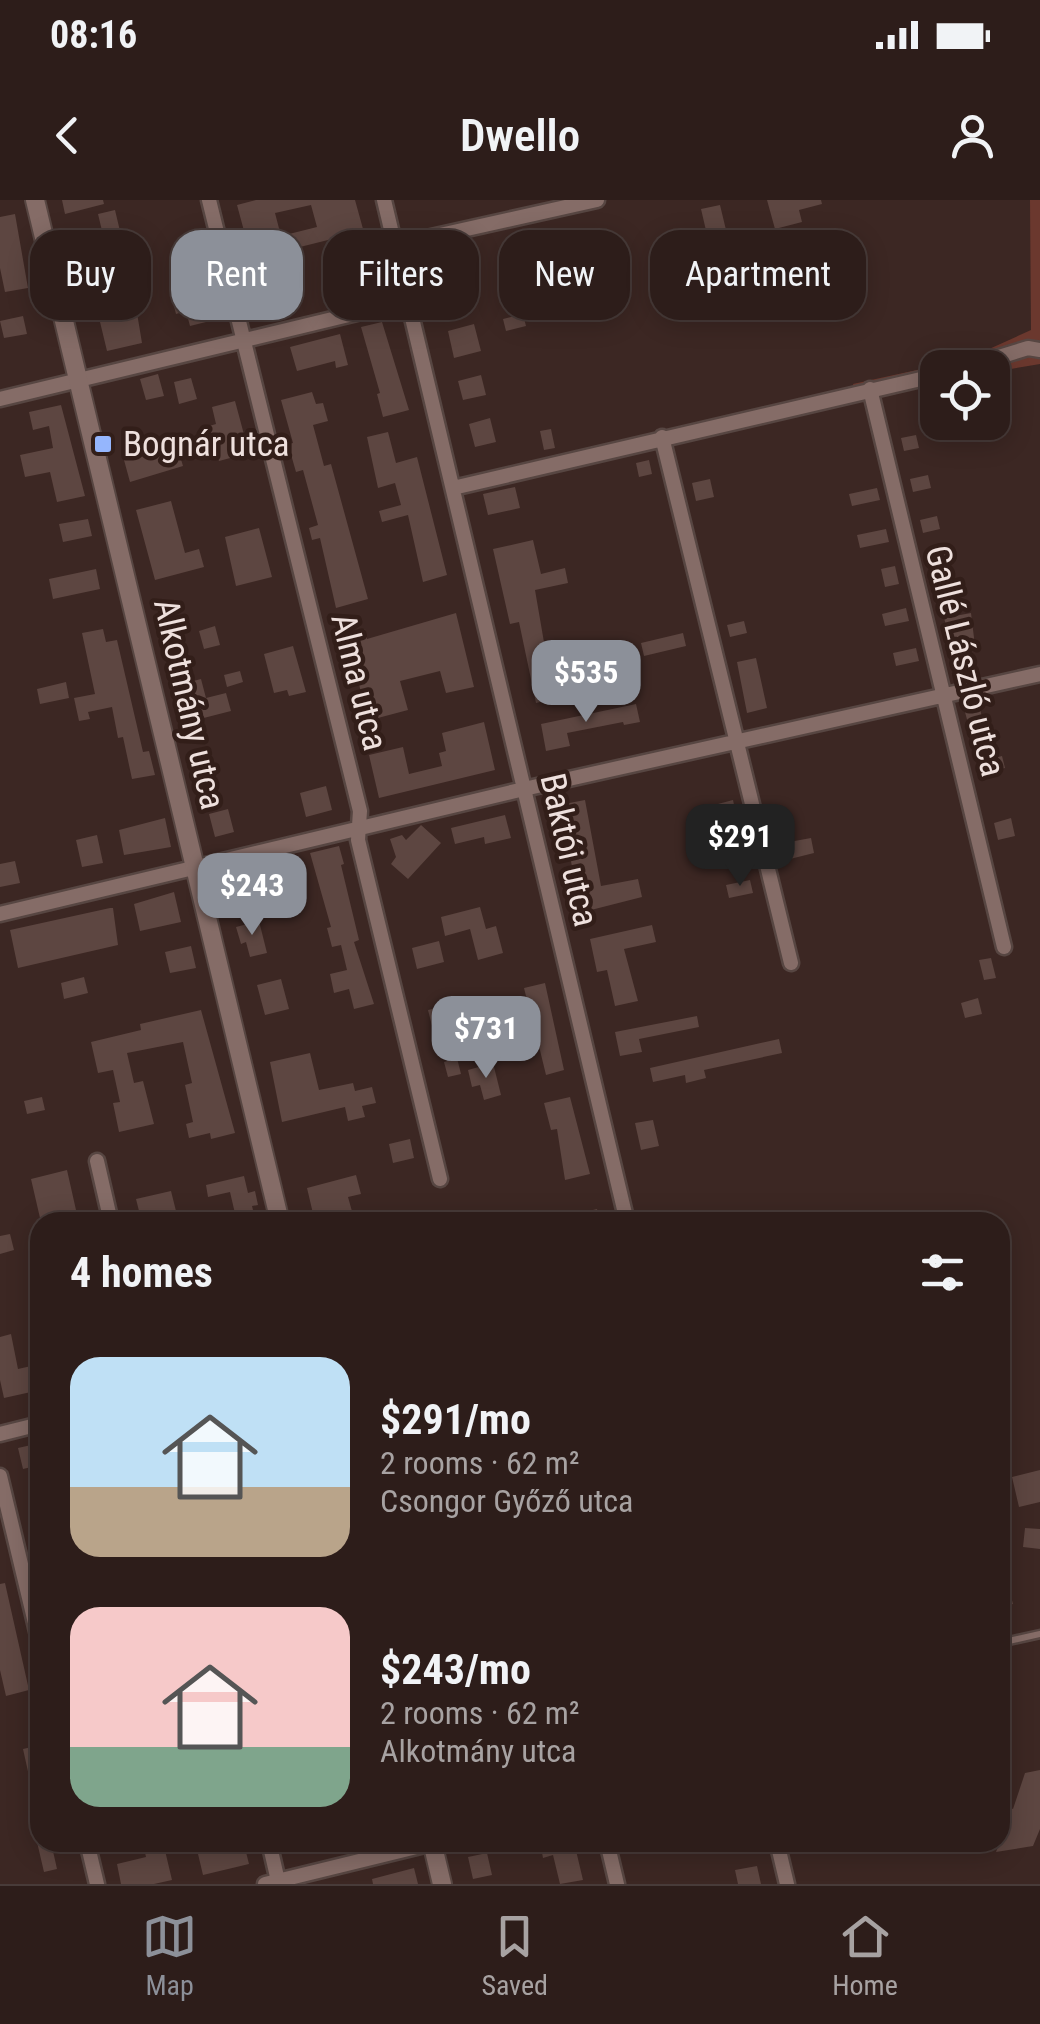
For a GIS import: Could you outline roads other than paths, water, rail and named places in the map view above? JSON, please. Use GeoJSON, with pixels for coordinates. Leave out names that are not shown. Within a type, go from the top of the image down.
{"type":"FeatureCollection","features":[{"type":"Feature","properties":{"kind":"street","name":"Alkotmány utca"},"geometry":{"type":"LineString","coordinates":[[35,200],[278,1212]]}},
{"type":"Feature","properties":{"kind":"street","name":"Alma utca"},"geometry":{"type":"LineString","coordinates":[[209,200],[360,810],[358,840],[440,1179]]}},
{"type":"Feature","properties":{"kind":"street","name":"Baktói utca"},"geometry":{"type":"LineString","coordinates":[[384,200],[391,230]]}},
{"type":"Feature","properties":{"kind":"street"},"geometry":{"type":"LineString","coordinates":[[462,230],[597,200]]}},
{"type":"Feature","properties":{"kind":"street"},"geometry":{"type":"LineString","coordinates":[[0,399],[327,320]]}},
{"type":"Feature","properties":{"kind":"street","name":"Baktói utca"},"geometry":{"type":"LineString","coordinates":[[412,320],[625,1212]]}},
{"type":"Feature","properties":{"kind":"street"},"geometry":{"type":"LineString","coordinates":[[1010,354],[1028,348],[1040,350]]}},
{"type":"Feature","properties":{"kind":"street"},"geometry":{"type":"LineString","coordinates":[[453,488],[920,378]]}},
{"type":"Feature","properties":{"kind":"street","name":"Gallé László utca"},"geometry":{"type":"LineString","coordinates":[[870,389],[1004,947]]}},
{"type":"Feature","properties":{"kind":"street"},"geometry":{"type":"LineString","coordinates":[[662,437],[791,963]]}},
{"type":"Feature","properties":{"kind":"street"},"geometry":{"type":"LineString","coordinates":[[0,914],[1040,674]]}},
{"type":"Feature","properties":{"kind":"street"},"geometry":{"type":"LineString","coordinates":[[96,1161],[109,1212]]}},
{"type":"Feature","properties":{"kind":"street"},"geometry":{"type":"LineString","coordinates":[[0,1434],[30,1426]]}},
{"type":"Feature","properties":{"kind":"street"},"geometry":{"type":"LineString","coordinates":[[0,1476],[30,1602]]}},
{"type":"Feature","properties":{"kind":"street"},"geometry":{"type":"LineString","coordinates":[[89,1852],[97,1884]]}},
{"type":"Feature","properties":{"kind":"street"},"geometry":{"type":"LineString","coordinates":[[270,1852],[272,1882],[397,1852]]}},
{"type":"Feature","properties":{"kind":"street"},"geometry":{"type":"LineString","coordinates":[[436,1852],[442,1884]]}},
{"type":"Feature","properties":{"kind":"street"},"geometry":{"type":"LineString","coordinates":[[609,1852],[616,1884]]}},
{"type":"Feature","properties":{"kind":"street"},"geometry":{"type":"LineString","coordinates":[[779,1852],[787,1884]]}},
{"type":"Feature","properties":{"kind":"lane"},"geometry":{"type":"LineString","coordinates":[[1010,1641],[1040,1634]]}},
{"type":"Feature","properties":{"kind":"place","name":"Bognár utca"},"geometry":{"type":"Point","coordinates":[103,444]}}]}
